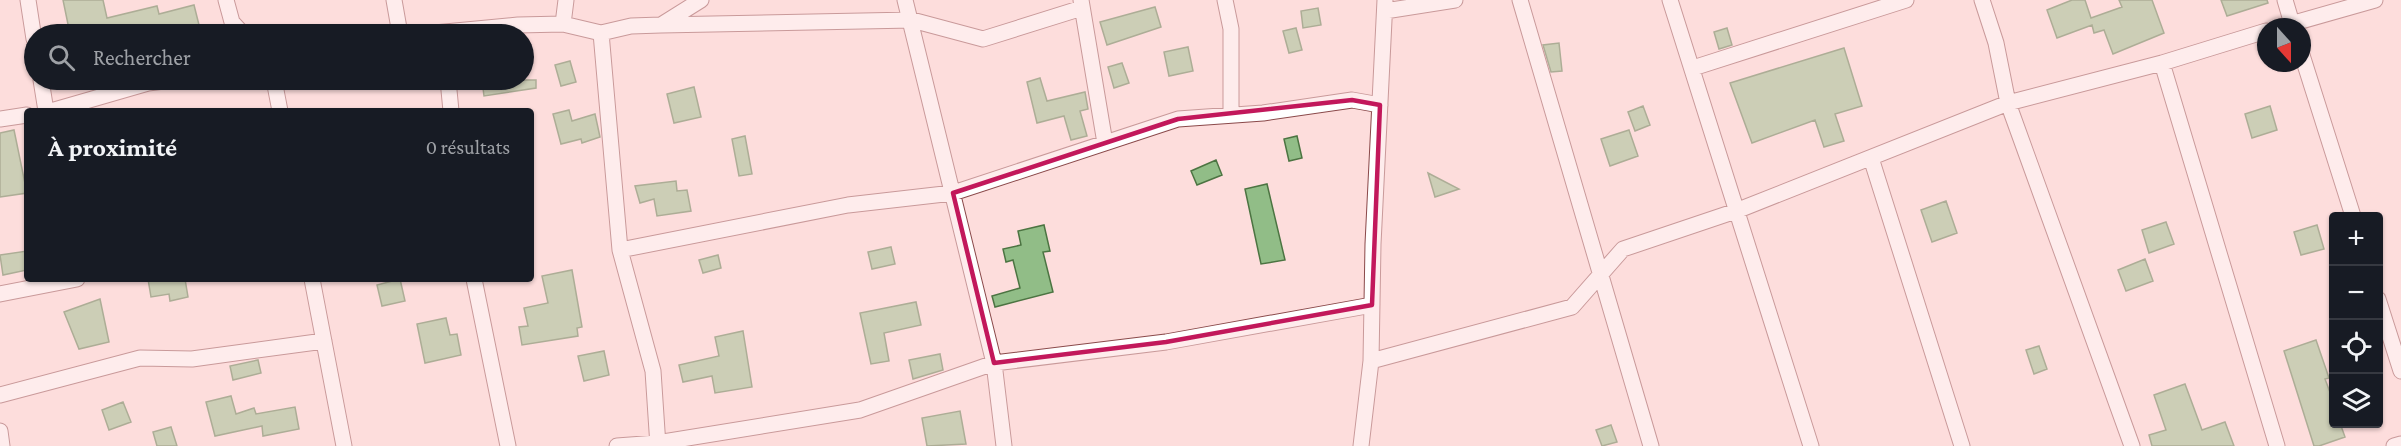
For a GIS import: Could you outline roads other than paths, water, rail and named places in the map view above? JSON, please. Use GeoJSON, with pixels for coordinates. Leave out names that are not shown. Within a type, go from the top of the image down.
{"type":"FeatureCollection","features":[{"type":"Feature","properties":{"kind":"street"},"geometry":{"type":"LineString","coordinates":[[28,0],[32,24]]}},
{"type":"Feature","properties":{"kind":"street"},"geometry":{"type":"LineString","coordinates":[[226,0],[234,24]]}},
{"type":"Feature","properties":{"kind":"street"},"geometry":{"type":"LineString","coordinates":[[394,0],[398,24]]}},
{"type":"Feature","properties":{"kind":"street"},"geometry":{"type":"LineString","coordinates":[[562,24],[566,0]]}},
{"type":"Feature","properties":{"kind":"street"},"geometry":{"type":"LineString","coordinates":[[661,26],[701,0]]}},
{"type":"Feature","properties":{"kind":"street"},"geometry":{"type":"LineString","coordinates":[[905,0],[912,20],[994,363],[1004,446]]}},
{"type":"Feature","properties":{"kind":"street"},"geometry":{"type":"LineString","coordinates":[[1225,0],[1232,29],[1231,116]]}},
{"type":"Feature","properties":{"kind":"street"},"geometry":{"type":"LineString","coordinates":[[1360,446],[1371,361],[1385,5],[1455,0]]}},
{"type":"Feature","properties":{"kind":"street"},"geometry":{"type":"LineString","coordinates":[[1520,0],[1651,446]]}},
{"type":"Feature","properties":{"kind":"street"},"geometry":{"type":"LineString","coordinates":[[1670,0],[1811,446]]}},
{"type":"Feature","properties":{"kind":"street"},"geometry":{"type":"LineString","coordinates":[[1693,68],[1905,0]]}},
{"type":"Feature","properties":{"kind":"street"},"geometry":{"type":"LineString","coordinates":[[1982,0],[1996,43],[2008,103],[2132,446]]}},
{"type":"Feature","properties":{"kind":"street"},"geometry":{"type":"LineString","coordinates":[[2285,0],[2287,18]]}},
{"type":"Feature","properties":{"kind":"street"},"geometry":{"type":"LineString","coordinates":[[2311,19],[2375,0]]}},
{"type":"Feature","properties":{"kind":"street"},"geometry":{"type":"LineString","coordinates":[[534,26],[562,24],[601,33],[631,26],[912,20],[983,39],[1081,4],[1105,143]]}},
{"type":"Feature","properties":{"kind":"street"},"geometry":{"type":"LineString","coordinates":[[601,33],[620,250],[653,371],[657,444]]}},
{"type":"Feature","properties":{"kind":"street"},"geometry":{"type":"LineString","coordinates":[[1371,361],[1572,307],[1623,249],[1736,211],[2008,103],[2162,63],[2257,34]]}},
{"type":"Feature","properties":{"kind":"street"},"geometry":{"type":"LineString","coordinates":[[2162,63],[2277,446]]}},
{"type":"Feature","properties":{"kind":"street"},"geometry":{"type":"LineString","coordinates":[[2307,72],[2352,212]]}},
{"type":"Feature","properties":{"kind":"street"},"geometry":{"type":"LineString","coordinates":[[43,90],[46,108]]}},
{"type":"Feature","properties":{"kind":"street"},"geometry":{"type":"LineString","coordinates":[[61,108],[124,90]]}},
{"type":"Feature","properties":{"kind":"street"},"geometry":{"type":"LineString","coordinates":[[276,90],[279,108]]}},
{"type":"Feature","properties":{"kind":"street"},"geometry":{"type":"LineString","coordinates":[[449,90],[451,108]]}},
{"type":"Feature","properties":{"kind":"street"},"geometry":{"type":"LineString","coordinates":[[620,250],[849,205],[953,193],[1178,119],[1231,116],[1352,100],[1380,105]]}},
{"type":"Feature","properties":{"kind":"street"},"geometry":{"type":"LineString","coordinates":[[0,118],[24,115]]}},
{"type":"Feature","properties":{"kind":"street"},"geometry":{"type":"LineString","coordinates":[[1871,158],[1962,446]]}},
{"type":"Feature","properties":{"kind":"street"},"geometry":{"type":"LineString","coordinates":[[0,294],[62,282]]}},
{"type":"Feature","properties":{"kind":"street"},"geometry":{"type":"LineString","coordinates":[[313,282],[344,446]]}},
{"type":"Feature","properties":{"kind":"street"},"geometry":{"type":"LineString","coordinates":[[475,282],[508,446]]}},
{"type":"Feature","properties":{"kind":"street"},"geometry":{"type":"LineString","coordinates":[[617,446],[657,444],[860,410],[994,363],[1166,342],[1372,305]]}},
{"type":"Feature","properties":{"kind":"street"},"geometry":{"type":"LineString","coordinates":[[2383,312],[2401,371]]}},
{"type":"Feature","properties":{"kind":"street"},"geometry":{"type":"LineString","coordinates":[[0,395],[140,358],[192,359],[324,341]]}},
{"type":"Feature","properties":{"kind":"street"},"geometry":{"type":"LineString","coordinates":[[0,431],[2,446]]}},
{"type":"Feature","properties":{"kind":"street"},"geometry":{"type":"LineString","coordinates":[[2394,446],[2401,444]]}}]}
